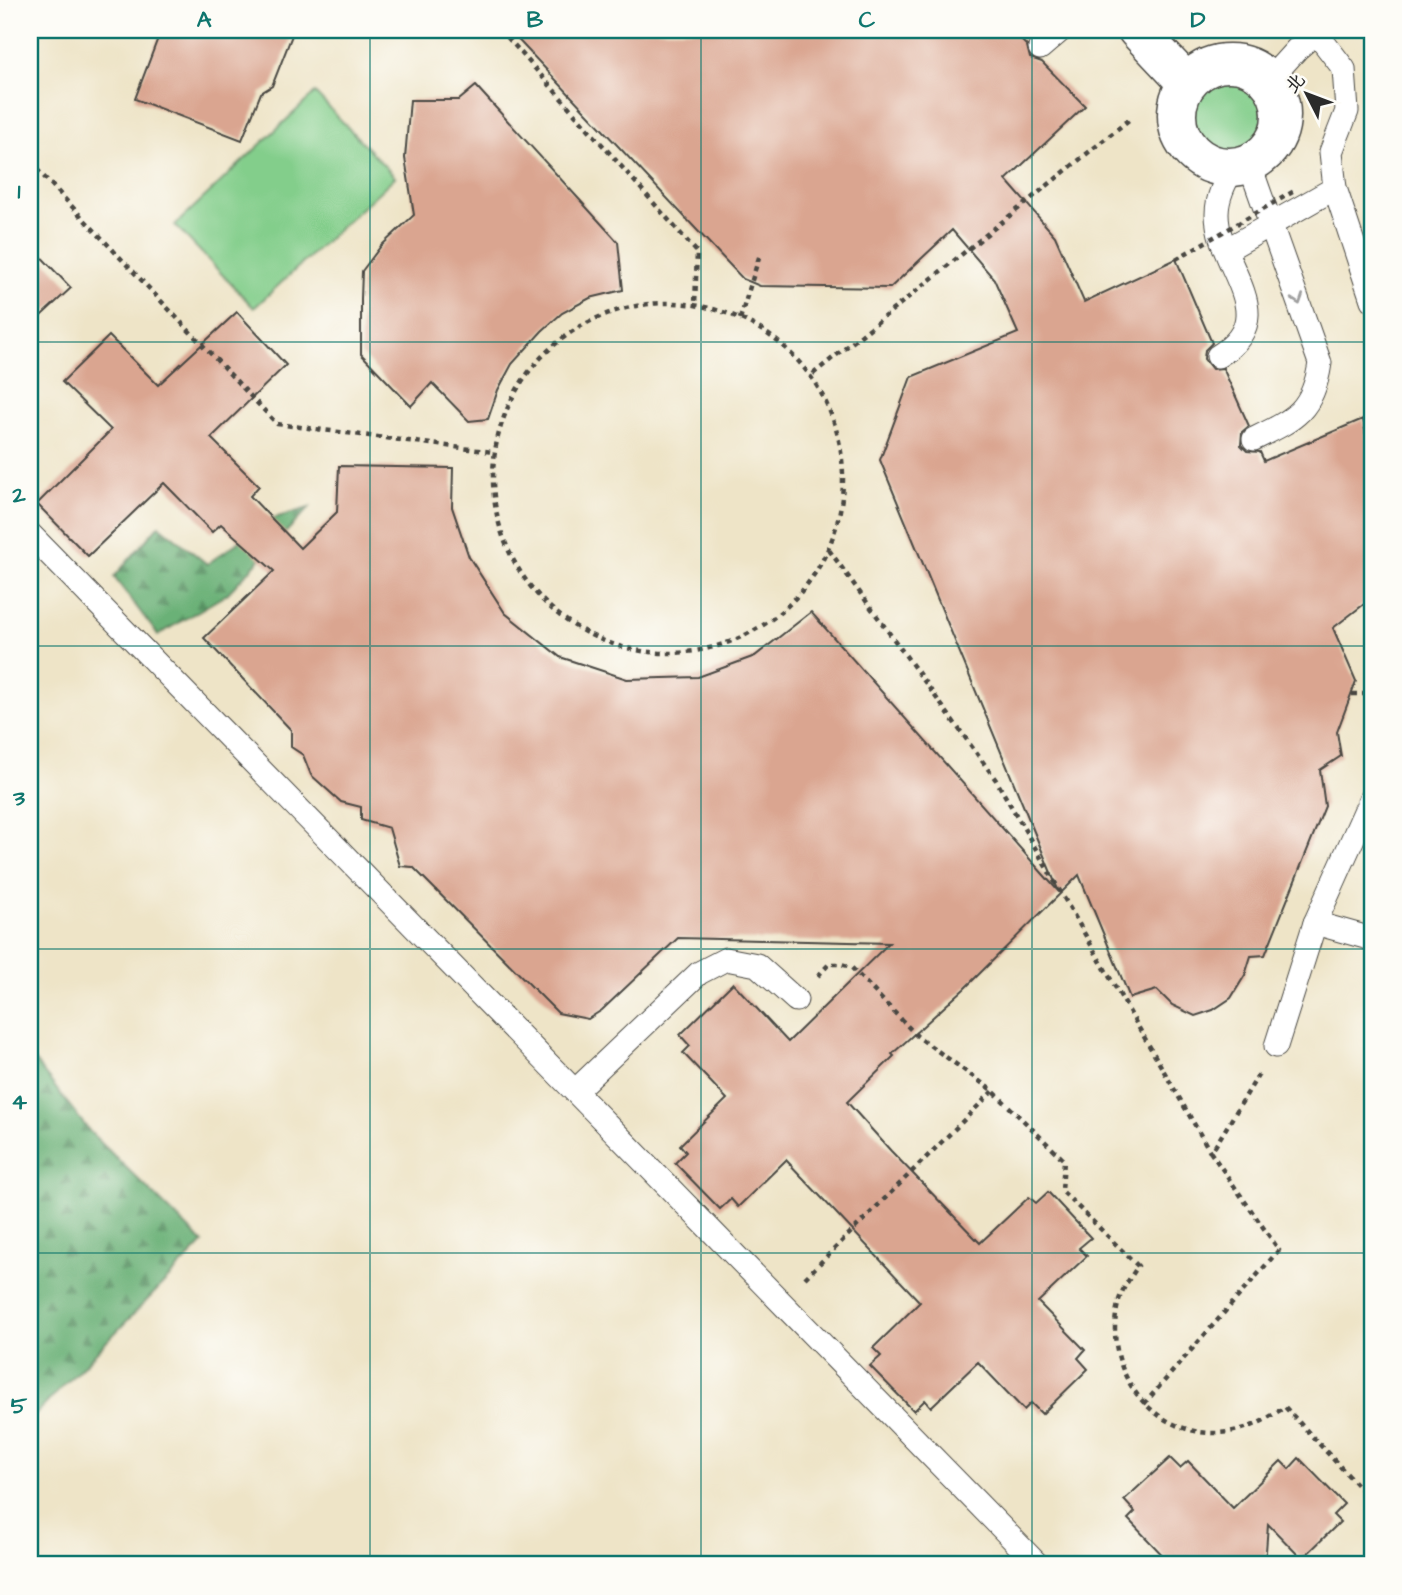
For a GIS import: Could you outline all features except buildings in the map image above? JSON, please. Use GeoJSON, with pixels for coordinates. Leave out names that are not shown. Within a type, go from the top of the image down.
{"type":"FeatureCollection","features":[{"type":"Feature","properties":{"kind":"street"},"geometry":{"type":"LineString","coordinates":[[1137,30],[1187,83]]}},
{"type":"Feature","properties":{"kind":"street"},"geometry":{"type":"LineString","coordinates":[[1227,62],[1250,67],[1269,80],[1278,94],[1282,110],[1280,127],[1274,142],[1263,155],[1241,165],[1216,166],[1200,159],[1187,147],[1179,132],[1176,116],[1179,98],[1187,83],[1198,72],[1212,64],[1227,62]]}},
{"type":"Feature","properties":{"kind":"lane"},"geometry":{"type":"LineString","coordinates":[[1040,48],[1061,30]]}},
{"type":"Feature","properties":{"kind":"lane"},"geometry":{"type":"LineString","coordinates":[[1269,80],[1316,31],[1344,69],[1347,111],[1331,152],[1335,188],[1372,300]]}},
{"type":"Feature","properties":{"kind":"lane"},"geometry":{"type":"LineString","coordinates":[[1218,356],[1232,347],[1243,335],[1248,320],[1247,303],[1219,229],[1217,212],[1225,181],[1241,165],[1274,230],[1320,363],[1317,385],[1306,406],[1290,421],[1254,439]]}},
{"type":"Feature","properties":{"kind":"lane"},"geometry":{"type":"LineString","coordinates":[[1226,250],[1274,230],[1335,188]]}},
{"type":"Feature","properties":{"kind":"lane"},"geometry":{"type":"LineString","coordinates":[[30,534],[1038,1565]]}},
{"type":"Feature","properties":{"kind":"lane"},"geometry":{"type":"LineString","coordinates":[[1276,1046],[1315,923],[1372,796]]}},
{"type":"Feature","properties":{"kind":"lane"},"geometry":{"type":"LineString","coordinates":[[1315,923],[1372,939]]}},
{"type":"Feature","properties":{"kind":"lane"},"geometry":{"type":"LineString","coordinates":[[575,1091],[699,973],[726,959],[757,965],[796,1000]]}},
{"type":"Feature","properties":{"kind":"path"},"geometry":{"type":"LineString","coordinates":[[500,30],[697,252],[695,305]]}},
{"type":"Feature","properties":{"kind":"path"},"geometry":{"type":"LineString","coordinates":[[813,374],[1130,119]]}},
{"type":"Feature","properties":{"kind":"path"},"geometry":{"type":"LineString","coordinates":[[30,162],[277,424],[493,452]]}},
{"type":"Feature","properties":{"kind":"path"},"geometry":{"type":"LineString","coordinates":[[1176,259],[1296,190]]}},
{"type":"Feature","properties":{"kind":"path"},"geometry":{"type":"LineString","coordinates":[[740,319],[760,254]]}},
{"type":"Feature","properties":{"kind":"path"},"geometry":{"type":"LineString","coordinates":[[652,301],[695,305],[713,307],[769,332],[813,374],[838,429],[844,491],[829,550],[794,600],[750,634],[697,652],[642,653],[589,636],[544,604],[511,559],[494,508],[493,452],[510,399],[543,353],[593,318],[652,301]]}},
{"type":"Feature","properties":{"kind":"path"},"geometry":{"type":"LineString","coordinates":[[829,550],[996,780],[1211,1153],[1279,1250],[1144,1404]]}},
{"type":"Feature","properties":{"kind":"path"},"geometry":{"type":"LineString","coordinates":[[1352,694],[1372,694]]}},
{"type":"Feature","properties":{"kind":"path"},"geometry":{"type":"LineString","coordinates":[[796,1000],[829,964],[851,967],[917,1036],[993,1091],[1064,1160],[1062,1191],[1138,1266],[1118,1301],[1115,1343],[1120,1365],[1129,1385],[1144,1404],[1180,1427],[1221,1433],[1241,1430],[1265,1421],[1285,1407],[1372,1501]]}},
{"type":"Feature","properties":{"kind":"path"},"geometry":{"type":"LineString","coordinates":[[1211,1153],[1276,1046]]}},
{"type":"Feature","properties":{"kind":"path"},"geometry":{"type":"LineString","coordinates":[[780,1301],[993,1091]]}},
{"type":"Feature","properties":{"kind":"green space"},"geometry":{"type":"Polygon","coordinates":[[[1230,72],[1246,75],[1260,84],[1269,98],[1272,114],[1269,130],[1260,144],[1246,153],[1230,156],[1214,153],[1200,144],[1191,130],[1188,114],[1191,98],[1200,84],[1214,75],[1230,72]]]}},
{"type":"Feature","properties":{"kind":"green space"},"geometry":{"type":"Polygon","coordinates":[[[315,93],[395,177],[254,308],[175,225],[315,93]]]}},
{"type":"Feature","properties":{"kind":"green space"},"geometry":{"type":"Polygon","coordinates":[[[309,508],[227,594],[158,635],[114,577],[159,525],[207,564],[271,519],[309,508]]]}},
{"type":"Feature","properties":{"kind":"green space"},"geometry":{"type":"Polygon","coordinates":[[[30,1055],[91,1133],[203,1243],[30,1420],[30,1055]]]}}]}
